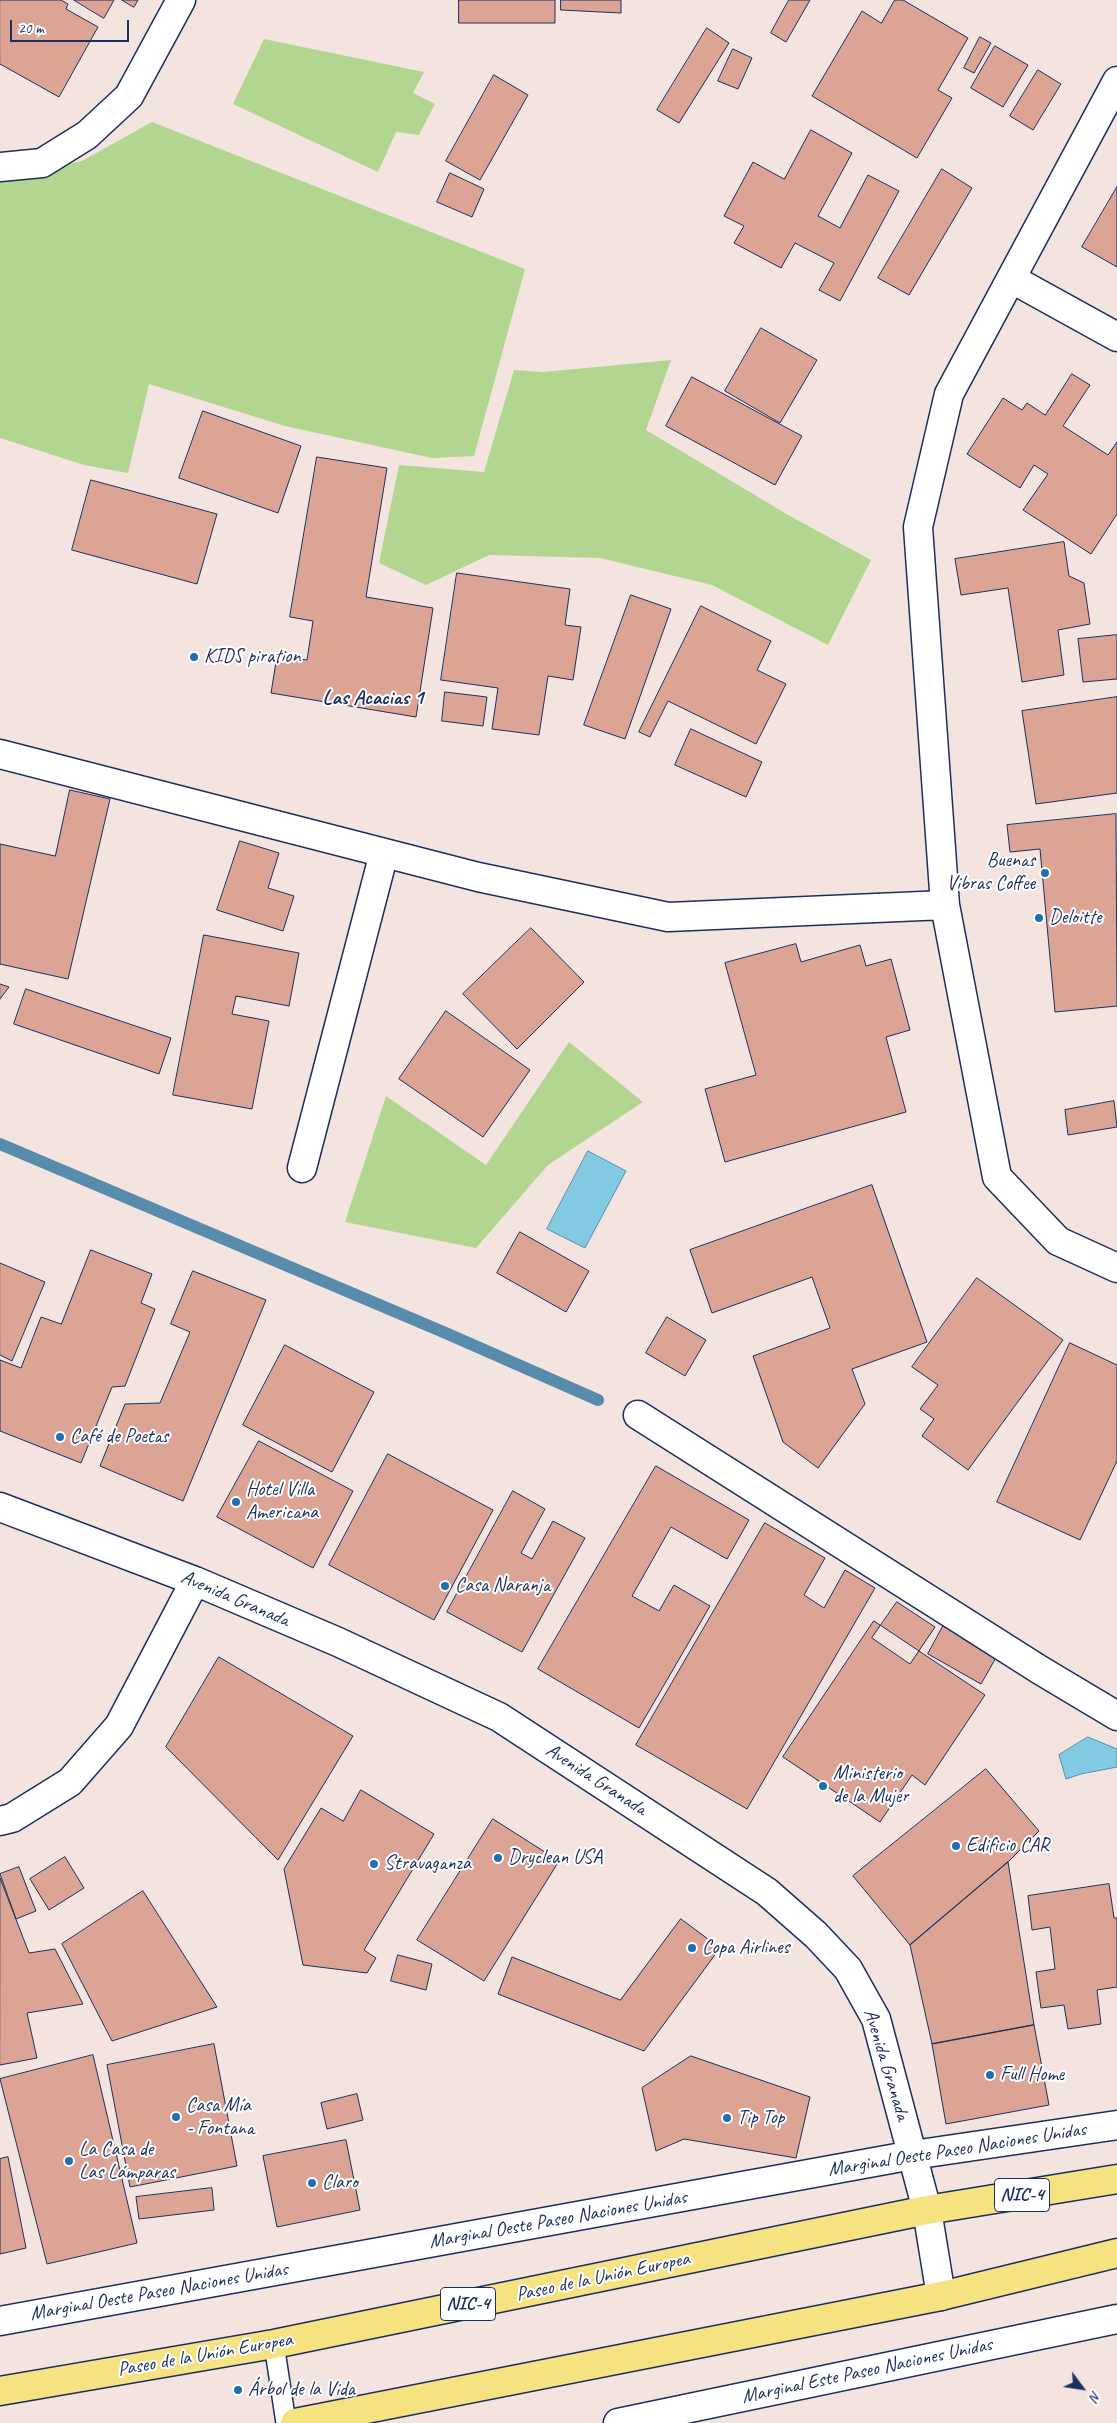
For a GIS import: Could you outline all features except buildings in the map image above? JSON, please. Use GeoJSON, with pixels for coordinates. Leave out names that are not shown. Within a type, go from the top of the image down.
{"type":"FeatureCollection","features":[{"type":"Feature","properties":{"kind":"highway","name":"Paseo de la Unión Europea"},"geometry":{"type":"LineString","coordinates":[[0,2391],[274,2344],[927,2210],[1117,2179]]}},
{"type":"Feature","properties":{"kind":"highway"},"geometry":{"type":"LineString","coordinates":[[295,2423],[941,2296],[1110,2255]]}},
{"type":"Feature","properties":{"kind":"street"},"geometry":{"type":"LineString","coordinates":[[0,167],[42,163],[94,128],[129,96],[181,0]]}},
{"type":"Feature","properties":{"kind":"street"},"geometry":{"type":"LineString","coordinates":[[1117,81],[949,394],[918,527],[946,905],[997,1177],[1058,1241],[1117,1268]]}},
{"type":"Feature","properties":{"kind":"street"},"geometry":{"type":"LineString","coordinates":[[1012,279],[1117,337]]}},
{"type":"Feature","properties":{"kind":"street"},"geometry":{"type":"LineString","coordinates":[[0,754],[478,877],[668,917],[946,905]]}},
{"type":"Feature","properties":{"kind":"street"},"geometry":{"type":"LineString","coordinates":[[302,1168],[384,853]]}},
{"type":"Feature","properties":{"kind":"street"},"geometry":{"type":"LineString","coordinates":[[638,1415],[1032,1665],[1117,1716]]}},
{"type":"Feature","properties":{"kind":"street","name":"Avenida Granada"},"geometry":{"type":"LineString","coordinates":[[0,1507],[195,1581],[338,1642],[499,1717],[767,1892],[816,1935],[848,1969],[876,2019],[927,2210],[941,2296]]}},
{"type":"Feature","properties":{"kind":"street"},"geometry":{"type":"LineString","coordinates":[[0,1821],[12,1818],[70,1782],[119,1726],[195,1581]]}},
{"type":"Feature","properties":{"kind":"street","name":"Marginal Oeste Paseo Naciones Unidas"},"geometry":{"type":"LineString","coordinates":[[0,2321],[913,2155],[1117,2125]]}},
{"type":"Feature","properties":{"kind":"street","name":"Marginal Este Paseo Naciones Unidas"},"geometry":{"type":"LineString","coordinates":[[618,2423],[1117,2319]]}},
{"type":"Feature","properties":{"kind":"lane"},"geometry":{"type":"LineString","coordinates":[[274,2344],[286,2423]]}},
{"type":"Feature","properties":{"kind":"green space"},"geometry":{"type":"Polygon","coordinates":[[[264,39],[424,72],[413,93],[435,104],[419,135],[396,132],[378,172],[233,104],[264,39]]]}},
{"type":"Feature","properties":{"kind":"green space"},"geometry":{"type":"Polygon","coordinates":[[[152,122],[525,269],[474,456],[432,458],[285,426],[149,384],[128,473],[84,465],[0,438],[0,180],[82,161],[152,122]]]}},
{"type":"Feature","properties":{"kind":"green space"},"geometry":{"type":"Polygon","coordinates":[[[671,360],[646,430],[790,516],[871,560],[828,645],[712,585],[600,558],[489,555],[426,585],[379,563],[399,465],[484,472],[514,370],[543,372],[671,360]]]}},
{"type":"Feature","properties":{"kind":"green space"},"geometry":{"type":"Polygon","coordinates":[[[569,1042],[643,1102],[548,1165],[476,1248],[345,1222],[386,1096],[486,1165],[569,1042]]]}},
{"type":"Feature","properties":{"kind":"water"},"geometry":{"type":"Polygon","coordinates":[[[588,1151],[626,1171],[585,1248],[547,1229],[588,1151]]]}},
{"type":"Feature","properties":{"kind":"water"},"geometry":{"type":"Polygon","coordinates":[[[1088,1737],[1117,1749],[1117,1767],[1066,1779],[1059,1755],[1088,1737]]]}},
{"type":"Feature","properties":{"kind":"waterway"},"geometry":{"type":"LineString","coordinates":[[0,1144],[448,1334],[598,1400]]}},
{"type":"Feature","properties":{"kind":"place","name":"KIDS piration"},"geometry":{"type":"Point","coordinates":[194,657]}},
{"type":"Feature","properties":{"kind":"place","name":"Buenas Vibras Coffee"},"geometry":{"type":"Point","coordinates":[1045,873]}},
{"type":"Feature","properties":{"kind":"place","name":"Deloitte"},"geometry":{"type":"Point","coordinates":[1039,918]}},
{"type":"Feature","properties":{"kind":"place","name":"Café de Poetas"},"geometry":{"type":"Point","coordinates":[60,1437]}},
{"type":"Feature","properties":{"kind":"place","name":"Hotel Villa Americana"},"geometry":{"type":"Point","coordinates":[236,1502]}},
{"type":"Feature","properties":{"kind":"place","name":"Casa Naranja"},"geometry":{"type":"Point","coordinates":[445,1586]}},
{"type":"Feature","properties":{"kind":"place","name":"Ministerio de la Mujer"},"geometry":{"type":"Point","coordinates":[823,1786]}},
{"type":"Feature","properties":{"kind":"place","name":"Edificio CAR"},"geometry":{"type":"Point","coordinates":[956,1846]}},
{"type":"Feature","properties":{"kind":"place","name":"Dryclean USA"},"geometry":{"type":"Point","coordinates":[498,1858]}},
{"type":"Feature","properties":{"kind":"place","name":"Stravaganza"},"geometry":{"type":"Point","coordinates":[374,1864]}},
{"type":"Feature","properties":{"kind":"place","name":"Copa Airlines"},"geometry":{"type":"Point","coordinates":[692,1948]}},
{"type":"Feature","properties":{"kind":"place","name":"Full Home"},"geometry":{"type":"Point","coordinates":[990,2075]}},
{"type":"Feature","properties":{"kind":"place","name":"Casa Mía - Fontana"},"geometry":{"type":"Point","coordinates":[176,2117]}},
{"type":"Feature","properties":{"kind":"place","name":"Tip Top"},"geometry":{"type":"Point","coordinates":[727,2118]}},
{"type":"Feature","properties":{"kind":"place","name":"La Casa de Las Lámparas"},"geometry":{"type":"Point","coordinates":[69,2161]}},
{"type":"Feature","properties":{"kind":"place","name":"Claro"},"geometry":{"type":"Point","coordinates":[312,2183]}},
{"type":"Feature","properties":{"kind":"place","name":"Árbol de la Vida"},"geometry":{"type":"Point","coordinates":[238,2390]}},
{"type":"Feature","properties":{"kind":"district","name":"Las Acacias 1"},"geometry":{"type":"Point","coordinates":[373,698]}}]}
